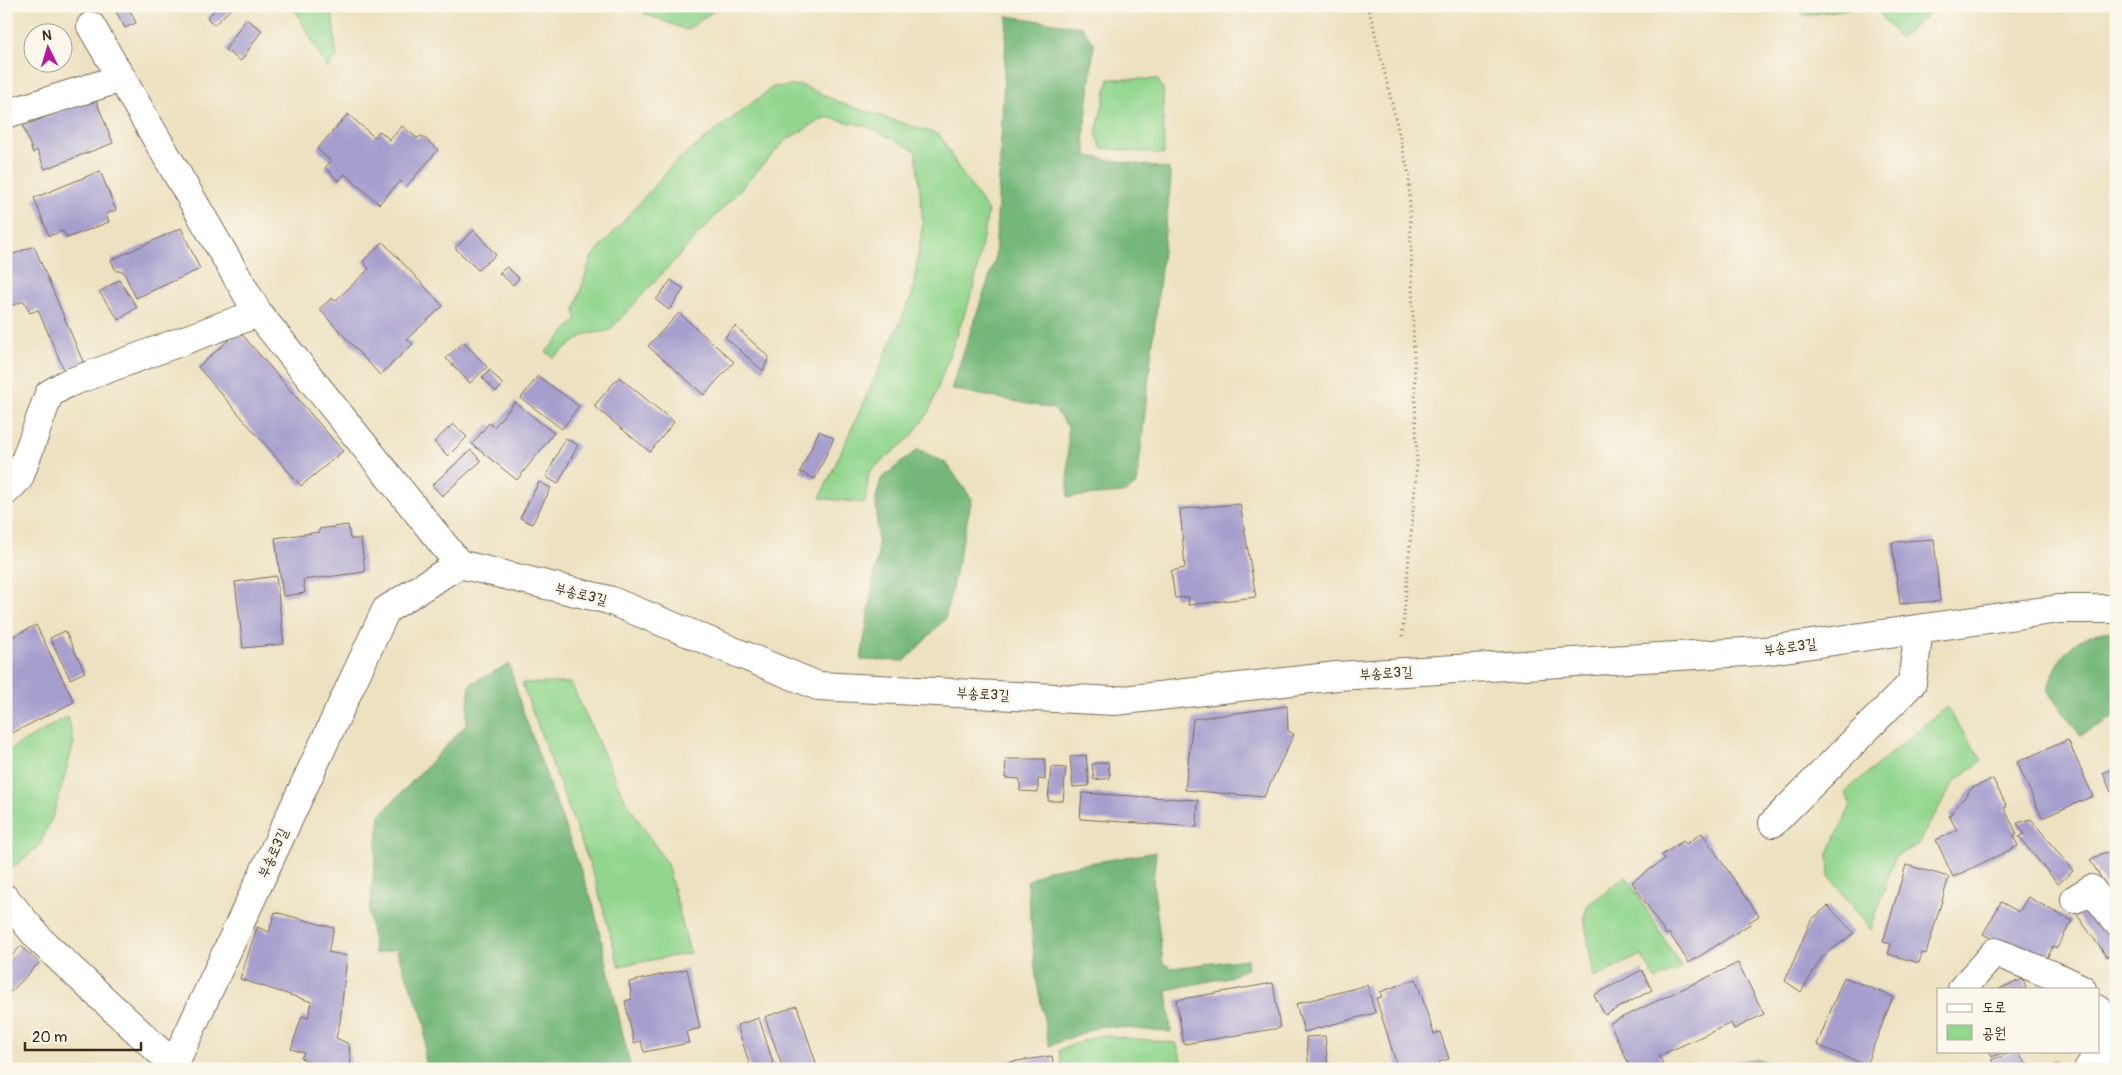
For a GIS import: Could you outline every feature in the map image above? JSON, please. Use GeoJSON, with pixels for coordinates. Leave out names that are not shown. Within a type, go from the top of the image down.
{"type":"FeatureCollection","features":[{"type":"Feature","properties":{"kind":"street"},"geometry":{"type":"LineString","coordinates":[[91,26],[258,313],[459,564]]}},
{"type":"Feature","properties":{"kind":"street"},"geometry":{"type":"LineString","coordinates":[[6,114],[122,78]]}},
{"type":"Feature","properties":{"kind":"street"},"geometry":{"type":"LineString","coordinates":[[6,491],[19,478],[49,394],[66,384],[258,313]]}},
{"type":"Feature","properties":{"kind":"street","name":"부송로3길"},"geometry":{"type":"LineString","coordinates":[[173,1067],[386,610],[459,564],[608,600],[818,686],[1115,701],[1337,676],[1763,651],[2059,609],[2116,609]]}},
{"type":"Feature","properties":{"kind":"street"},"geometry":{"type":"LineString","coordinates":[[1774,823],[1912,683],[1920,629]]}},
{"type":"Feature","properties":{"kind":"street"},"geometry":{"type":"LineString","coordinates":[[2075,899],[2091,889],[2116,921]]}},
{"type":"Feature","properties":{"kind":"street"},"geometry":{"type":"LineString","coordinates":[[6,899],[41,941],[173,1067]]}},
{"type":"Feature","properties":{"kind":"street"},"geometry":{"type":"LineString","coordinates":[[1954,987],[1995,952],[2080,988]]}},
{"type":"Feature","properties":{"kind":"street"},"geometry":{"type":"LineString","coordinates":[[2100,1012],[2116,1033]]}},
{"type":"Feature","properties":{"kind":"street"},"geometry":{"type":"LineString","coordinates":[[2100,1051],[2116,1037]]}},
{"type":"Feature","properties":{"kind":"street"},"geometry":{"type":"LineString","coordinates":[[2088,1069],[2100,1052]]}},
{"type":"Feature","properties":{"kind":"path"},"geometry":{"type":"LineString","coordinates":[[1367,6],[1409,175],[1417,464],[1399,672]]}},
{"type":"Feature","properties":{"kind":"green space"},"geometry":{"type":"Polygon","coordinates":[[[284,6],[327,6],[332,12],[337,58],[327,68],[296,11],[284,6]]]}},
{"type":"Feature","properties":{"kind":"green space"},"geometry":{"type":"Polygon","coordinates":[[[644,6],[720,6],[687,30],[645,14],[644,6]]]}},
{"type":"Feature","properties":{"kind":"green space"},"geometry":{"type":"Polygon","coordinates":[[[1799,6],[1864,6],[1803,16],[1799,6]]]}},
{"type":"Feature","properties":{"kind":"green space"},"geometry":{"type":"Polygon","coordinates":[[[1874,6],[1931,6],[1932,8],[1924,19],[1899,38],[1874,6]]]}},
{"type":"Feature","properties":{"kind":"green space"},"geometry":{"type":"Polygon","coordinates":[[[1007,16],[1082,27],[1094,44],[1084,138],[1087,156],[1169,169],[1171,179],[1137,484],[1124,493],[1068,497],[1068,427],[1054,409],[951,389],[995,260],[1007,16]]]}},
{"type":"Feature","properties":{"kind":"green space"},"geometry":{"type":"Polygon","coordinates":[[[1109,79],[1157,79],[1163,89],[1164,154],[1101,148],[1096,133],[1109,79]]]}},
{"type":"Feature","properties":{"kind":"green space"},"geometry":{"type":"Polygon","coordinates":[[[801,85],[843,104],[940,135],[958,167],[988,211],[973,290],[929,412],[911,437],[869,472],[865,503],[820,498],[912,296],[923,223],[916,151],[869,127],[826,117],[786,140],[609,331],[586,334],[553,357],[546,352],[576,320],[575,308],[591,258],[675,162],[773,87],[801,85]]]}},
{"type":"Feature","properties":{"kind":"green space"},"geometry":{"type":"Polygon","coordinates":[[[918,449],[947,464],[972,499],[945,619],[905,661],[861,660],[878,553],[876,497],[881,479],[918,449]]]}},
{"type":"Feature","properties":{"kind":"green space"},"geometry":{"type":"Polygon","coordinates":[[[2116,631],[2116,716],[2080,735],[2047,691],[2057,666],[2070,648],[2089,636],[2101,632],[2116,631]]]}},
{"type":"Feature","properties":{"kind":"green space"},"geometry":{"type":"Polygon","coordinates":[[[509,664],[521,706],[593,904],[631,1069],[425,1069],[425,1023],[396,949],[375,954],[369,914],[380,815],[466,725],[470,684],[509,664]]]}},
{"type":"Feature","properties":{"kind":"green space"},"geometry":{"type":"Polygon","coordinates":[[[522,683],[571,683],[624,798],[667,864],[690,953],[619,966],[595,879],[522,683]]]}},
{"type":"Feature","properties":{"kind":"green space"},"geometry":{"type":"Polygon","coordinates":[[[1946,707],[1982,760],[1954,782],[1917,845],[1895,857],[1871,930],[1829,876],[1828,853],[1851,805],[1845,792],[1946,707]]]}},
{"type":"Feature","properties":{"kind":"green space"},"geometry":{"type":"Polygon","coordinates":[[[68,716],[74,743],[54,813],[39,846],[6,873],[6,752],[68,716]]]}},
{"type":"Feature","properties":{"kind":"green space"},"geometry":{"type":"Polygon","coordinates":[[[1156,852],[1153,881],[1163,963],[1171,968],[1247,959],[1248,968],[1229,977],[1167,990],[1171,1032],[1101,1026],[1049,1046],[1036,977],[1027,881],[1048,870],[1156,852]]]}},
{"type":"Feature","properties":{"kind":"green space"},"geometry":{"type":"Polygon","coordinates":[[[1626,876],[1682,968],[1656,980],[1641,955],[1594,978],[1584,916],[1588,905],[1626,876]]]}},
{"type":"Feature","properties":{"kind":"green space"},"geometry":{"type":"Polygon","coordinates":[[[1100,1035],[1176,1043],[1185,1069],[1062,1069],[1059,1050],[1100,1035]]]}},
{"type":"Feature","properties":{"kind":"green space"},"geometry":{"type":"Polygon","coordinates":[[[1758,1059],[1775,1066],[1774,1069],[1720,1069],[1734,1062],[1758,1059]]]}},
{"type":"Feature","properties":{"kind":"building"},"geometry":{"type":"Polygon","coordinates":[[[113,6],[128,6],[136,23],[125,28],[113,6]]]}},
{"type":"Feature","properties":{"kind":"building"},"geometry":{"type":"Polygon","coordinates":[[[218,6],[234,6],[214,25],[207,18],[218,6]]]}},
{"type":"Feature","properties":{"kind":"building"},"geometry":{"type":"Polygon","coordinates":[[[246,19],[262,30],[241,61],[225,50],[246,19]]]}},
{"type":"Feature","properties":{"kind":"building"},"geometry":{"type":"Polygon","coordinates":[[[95,98],[113,143],[45,169],[37,150],[33,153],[23,126],[95,98]]]}},
{"type":"Feature","properties":{"kind":"building"},"geometry":{"type":"Polygon","coordinates":[[[348,114],[374,137],[380,131],[390,140],[402,126],[417,138],[422,136],[438,150],[406,187],[400,181],[379,204],[345,174],[339,181],[325,168],[331,161],[317,149],[348,114]]]}},
{"type":"Feature","properties":{"kind":"building"},"geometry":{"type":"Polygon","coordinates":[[[100,171],[116,210],[106,214],[109,222],[67,238],[63,231],[49,236],[34,198],[100,171]]]}},
{"type":"Feature","properties":{"kind":"building"},"geometry":{"type":"Polygon","coordinates":[[[181,228],[200,269],[136,298],[123,271],[116,271],[111,260],[181,228]]]}},
{"type":"Feature","properties":{"kind":"building"},"geometry":{"type":"Polygon","coordinates":[[[474,230],[496,255],[478,270],[455,248],[474,230]]]}},
{"type":"Feature","properties":{"kind":"building"},"geometry":{"type":"Polygon","coordinates":[[[383,242],[443,306],[407,339],[413,344],[380,375],[319,309],[332,298],[335,301],[369,269],[363,261],[383,242]]]}},
{"type":"Feature","properties":{"kind":"building"},"geometry":{"type":"Polygon","coordinates":[[[34,246],[83,362],[64,370],[38,310],[30,313],[24,301],[6,308],[6,257],[34,246]]]}},
{"type":"Feature","properties":{"kind":"building"},"geometry":{"type":"Polygon","coordinates":[[[507,267],[519,278],[513,285],[499,273],[507,267]]]}},
{"type":"Feature","properties":{"kind":"building"},"geometry":{"type":"Polygon","coordinates":[[[119,280],[137,307],[119,320],[99,292],[119,280]]]}},
{"type":"Feature","properties":{"kind":"building"},"geometry":{"type":"Polygon","coordinates":[[[671,280],[684,289],[669,310],[656,300],[671,280]]]}},
{"type":"Feature","properties":{"kind":"building"},"geometry":{"type":"Polygon","coordinates":[[[679,313],[734,362],[704,395],[648,346],[679,313]]]}},
{"type":"Feature","properties":{"kind":"building"},"geometry":{"type":"Polygon","coordinates":[[[735,326],[769,357],[763,371],[725,337],[735,326]]]}},
{"type":"Feature","properties":{"kind":"building"},"geometry":{"type":"Polygon","coordinates":[[[239,331],[343,451],[301,486],[198,367],[239,331]]]}},
{"type":"Feature","properties":{"kind":"building"},"geometry":{"type":"Polygon","coordinates":[[[464,342],[487,367],[470,383],[446,358],[464,342]]]}},
{"type":"Feature","properties":{"kind":"building"},"geometry":{"type":"Polygon","coordinates":[[[490,370],[503,385],[496,392],[482,377],[490,370]]]}},
{"type":"Feature","properties":{"kind":"building"},"geometry":{"type":"Polygon","coordinates":[[[538,376],[579,406],[562,429],[521,398],[538,376]]]}},
{"type":"Feature","properties":{"kind":"building"},"geometry":{"type":"Polygon","coordinates":[[[619,377],[674,422],[650,452],[594,406],[619,377]]]}},
{"type":"Feature","properties":{"kind":"building"},"geometry":{"type":"Polygon","coordinates":[[[515,402],[554,433],[517,480],[472,444],[489,423],[494,427],[515,402]]]}},
{"type":"Feature","properties":{"kind":"building"},"geometry":{"type":"Polygon","coordinates":[[[453,424],[467,437],[448,456],[434,442],[453,424]]]}},
{"type":"Feature","properties":{"kind":"building"},"geometry":{"type":"Polygon","coordinates":[[[819,431],[834,438],[815,479],[800,472],[819,431]]]}},
{"type":"Feature","properties":{"kind":"building"},"geometry":{"type":"Polygon","coordinates":[[[565,438],[578,445],[558,484],[546,477],[565,438]]]}},
{"type":"Feature","properties":{"kind":"building"},"geometry":{"type":"Polygon","coordinates":[[[471,450],[481,461],[442,496],[432,485],[471,450]]]}},
{"type":"Feature","properties":{"kind":"building"},"geometry":{"type":"Polygon","coordinates":[[[539,482],[551,488],[532,524],[520,518],[539,482]]]}},
{"type":"Feature","properties":{"kind":"building"},"geometry":{"type":"Polygon","coordinates":[[[1240,504],[1256,597],[1188,605],[1189,597],[1175,598],[1171,571],[1185,568],[1180,509],[1240,504]]]}},
{"type":"Feature","properties":{"kind":"building"},"geometry":{"type":"Polygon","coordinates":[[[348,525],[350,539],[361,539],[365,572],[303,580],[305,593],[283,596],[275,538],[319,532],[319,529],[348,525]]]}},
{"type":"Feature","properties":{"kind":"building"},"geometry":{"type":"Polygon","coordinates":[[[1934,539],[1940,601],[1900,604],[1892,542],[1934,539]]]}},
{"type":"Feature","properties":{"kind":"building"},"geometry":{"type":"Polygon","coordinates":[[[276,576],[284,644],[243,648],[235,582],[276,576]]]}},
{"type":"Feature","properties":{"kind":"building"},"geometry":{"type":"Polygon","coordinates":[[[36,625],[74,702],[6,736],[6,640],[36,625]]]}},
{"type":"Feature","properties":{"kind":"building"},"geometry":{"type":"Polygon","coordinates":[[[65,631],[85,672],[70,679],[50,638],[65,631]]]}},
{"type":"Feature","properties":{"kind":"building"},"geometry":{"type":"Polygon","coordinates":[[[1287,706],[1288,731],[1294,734],[1264,797],[1185,790],[1193,719],[1287,706]]]}},
{"type":"Feature","properties":{"kind":"building"},"geometry":{"type":"Polygon","coordinates":[[[2068,740],[2093,796],[2042,818],[2017,762],[2068,740]]]}},
{"type":"Feature","properties":{"kind":"building"},"geometry":{"type":"Polygon","coordinates":[[[1086,755],[1089,786],[1073,787],[1070,757],[1086,755]]]}},
{"type":"Feature","properties":{"kind":"building"},"geometry":{"type":"Polygon","coordinates":[[[1006,759],[1045,759],[1045,780],[1038,779],[1038,792],[1020,791],[1020,779],[1005,778],[1006,759]]]}},
{"type":"Feature","properties":{"kind":"building"},"geometry":{"type":"Polygon","coordinates":[[[1108,762],[1110,778],[1094,780],[1092,764],[1108,762]]]}},
{"type":"Feature","properties":{"kind":"building"},"geometry":{"type":"Polygon","coordinates":[[[1051,767],[1066,768],[1063,801],[1048,801],[1051,767]]]}},
{"type":"Feature","properties":{"kind":"building"},"geometry":{"type":"Polygon","coordinates":[[[2116,767],[2116,790],[2111,792],[2103,773],[2116,767]]]}},
{"type":"Feature","properties":{"kind":"building"},"geometry":{"type":"Polygon","coordinates":[[[1993,779],[2007,807],[2004,808],[2017,834],[2014,836],[2018,846],[1953,877],[1936,840],[1957,830],[1949,816],[1972,788],[1993,779]]]}},
{"type":"Feature","properties":{"kind":"building"},"geometry":{"type":"Polygon","coordinates":[[[1082,793],[1198,800],[1197,827],[1080,819],[1082,793]]]}},
{"type":"Feature","properties":{"kind":"building"},"geometry":{"type":"Polygon","coordinates":[[[2031,819],[2073,871],[2058,884],[2019,837],[2024,834],[2017,823],[2031,819]]]}},
{"type":"Feature","properties":{"kind":"building"},"geometry":{"type":"Polygon","coordinates":[[[1702,833],[1759,916],[1749,922],[1750,924],[1689,963],[1669,933],[1666,935],[1632,882],[1665,859],[1662,855],[1683,841],[1686,844],[1702,833]]]}},
{"type":"Feature","properties":{"kind":"building"},"geometry":{"type":"Polygon","coordinates":[[[2116,852],[2116,902],[2090,860],[2103,853],[2116,852]]]}},
{"type":"Feature","properties":{"kind":"building"},"geometry":{"type":"Polygon","coordinates":[[[1906,865],[1949,877],[1926,954],[1922,953],[1919,963],[1888,954],[1891,944],[1883,942],[1906,865]]]}},
{"type":"Feature","properties":{"kind":"building"},"geometry":{"type":"Polygon","coordinates":[[[2028,897],[2072,921],[2057,948],[2053,946],[2043,966],[1983,934],[2001,902],[2019,912],[2028,897]]]}},
{"type":"Feature","properties":{"kind":"building"},"geometry":{"type":"Polygon","coordinates":[[[2095,898],[2116,928],[2116,951],[2107,957],[2075,912],[2095,898]]]}},
{"type":"Feature","properties":{"kind":"building"},"geometry":{"type":"Polygon","coordinates":[[[1828,906],[1854,933],[1822,957],[1801,992],[1785,981],[1811,920],[1828,906]]]}},
{"type":"Feature","properties":{"kind":"building"},"geometry":{"type":"Polygon","coordinates":[[[275,912],[334,928],[328,952],[347,956],[340,1022],[336,1038],[349,1044],[351,1069],[327,1069],[301,1058],[304,1053],[291,1049],[302,1016],[308,1018],[312,1002],[240,979],[257,927],[269,932],[275,912]]]}},
{"type":"Feature","properties":{"kind":"building"},"geometry":{"type":"Polygon","coordinates":[[[21,946],[39,963],[9,994],[6,992],[6,962],[21,946]]]}},
{"type":"Feature","properties":{"kind":"building"},"geometry":{"type":"Polygon","coordinates":[[[1738,963],[1764,1014],[1734,1029],[1731,1023],[1659,1056],[1663,1064],[1652,1069],[1631,1069],[1610,1023],[1738,963]]]}},
{"type":"Feature","properties":{"kind":"building"},"geometry":{"type":"Polygon","coordinates":[[[687,969],[700,1028],[686,1032],[689,1043],[644,1052],[641,1041],[634,1043],[625,1001],[632,999],[629,982],[687,969]]]}},
{"type":"Feature","properties":{"kind":"building"},"geometry":{"type":"Polygon","coordinates":[[[1642,970],[1652,990],[1605,1015],[1594,995],[1642,970]]]}},
{"type":"Feature","properties":{"kind":"building"},"geometry":{"type":"Polygon","coordinates":[[[1844,977],[1893,997],[1866,1065],[1817,1045],[1844,977]]]}},
{"type":"Feature","properties":{"kind":"building"},"geometry":{"type":"Polygon","coordinates":[[[1416,979],[1434,1034],[1440,1032],[1449,1059],[1439,1062],[1441,1067],[1436,1069],[1398,1069],[1376,998],[1382,997],[1380,992],[1416,979]]]}},
{"type":"Feature","properties":{"kind":"building"},"geometry":{"type":"Polygon","coordinates":[[[2023,979],[2026,988],[2001,988],[2023,979]]]}},
{"type":"Feature","properties":{"kind":"building"},"geometry":{"type":"Polygon","coordinates":[[[1273,983],[1280,1028],[1184,1044],[1176,1000],[1273,983]]]}},
{"type":"Feature","properties":{"kind":"building"},"geometry":{"type":"Polygon","coordinates":[[[1367,985],[1375,1013],[1304,1032],[1296,1004],[1367,985]]]}},
{"type":"Feature","properties":{"kind":"building"},"geometry":{"type":"Polygon","coordinates":[[[797,1006],[818,1069],[783,1069],[765,1017],[797,1006]]]}},
{"type":"Feature","properties":{"kind":"building"},"geometry":{"type":"Polygon","coordinates":[[[759,1018],[775,1069],[751,1069],[737,1025],[759,1018]]]}},
{"type":"Feature","properties":{"kind":"building"},"geometry":{"type":"Polygon","coordinates":[[[1325,1036],[1328,1069],[1309,1069],[1306,1037],[1325,1036]]]}},
{"type":"Feature","properties":{"kind":"building"},"geometry":{"type":"Polygon","coordinates":[[[1990,1052],[2004,1052],[1992,1057],[1990,1052]]]}},
{"type":"Feature","properties":{"kind":"building"},"geometry":{"type":"Polygon","coordinates":[[[2017,1052],[2031,1069],[1999,1069],[1991,1060],[2017,1052]]]}},
{"type":"Feature","properties":{"kind":"building"},"geometry":{"type":"Polygon","coordinates":[[[1052,1056],[1054,1069],[984,1069],[983,1066],[1052,1056]]]}},
{"type":"Feature","properties":{"kind":"building"},"geometry":{"type":"Polygon","coordinates":[[[2056,1064],[2063,1069],[2053,1069],[2056,1064]]]}}]}
